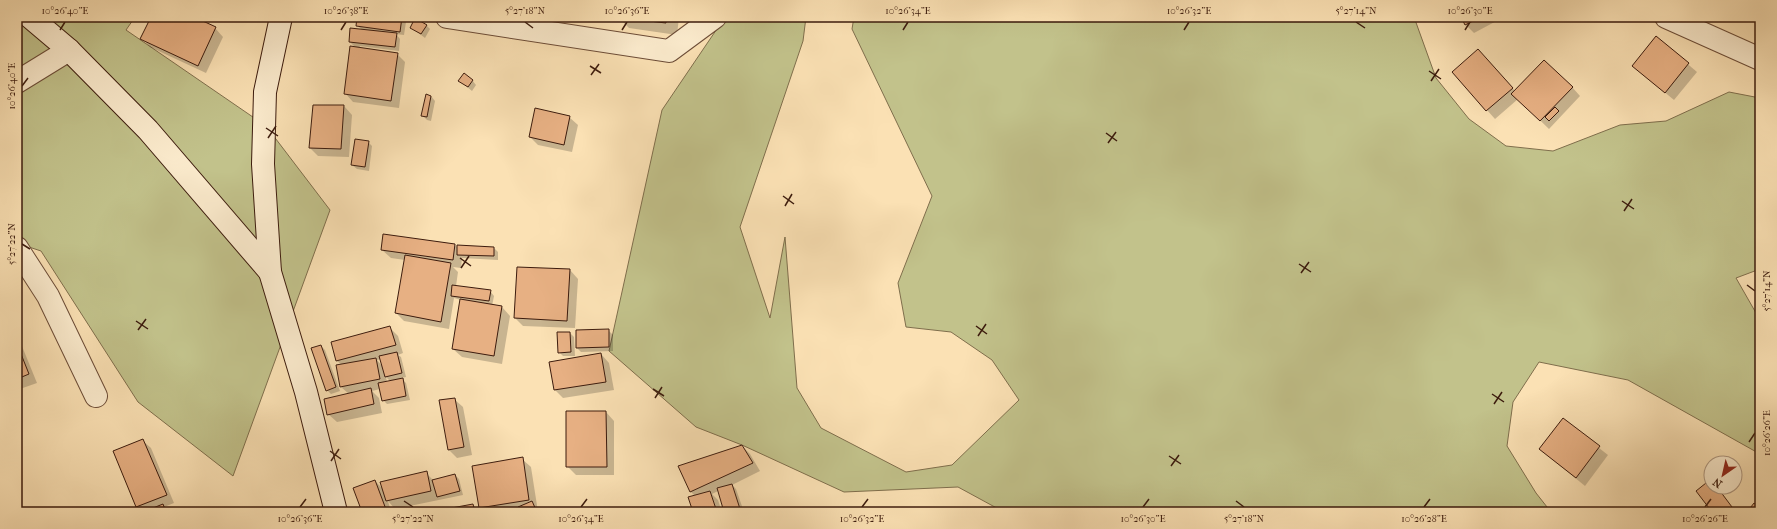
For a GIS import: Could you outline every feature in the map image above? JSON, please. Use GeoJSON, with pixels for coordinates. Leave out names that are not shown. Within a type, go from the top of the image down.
{"type":"FeatureCollection","features":[{"type":"Feature","properties":{"kind":"street"},"geometry":{"type":"LineString","coordinates":[[30,17],[69,50],[148,130],[270,272]]}},
{"type":"Feature","properties":{"kind":"street"},"geometry":{"type":"LineString","coordinates":[[281,17],[265,92],[263,164],[270,272],[306,392],[336,512]]}},
{"type":"Feature","properties":{"kind":"street"},"geometry":{"type":"LineString","coordinates":[[447,17],[669,51],[715,17]]}},
{"type":"Feature","properties":{"kind":"street"},"geometry":{"type":"LineString","coordinates":[[1666,17],[1760,59]]}},
{"type":"Feature","properties":{"kind":"street"},"geometry":{"type":"LineString","coordinates":[[17,82],[69,50]]}},
{"type":"Feature","properties":{"kind":"street"},"geometry":{"type":"LineString","coordinates":[[17,248],[48,296],[96,396]]}},
{"type":"Feature","properties":{"kind":"green space"},"geometry":{"type":"Polygon","coordinates":[[[17,17],[135,17],[126,30],[266,126],[330,210],[233,476],[138,402],[41,251],[17,243],[17,17]]]}},
{"type":"Feature","properties":{"kind":"green space"},"geometry":{"type":"Polygon","coordinates":[[[725,17],[806,17],[803,41],[740,227],[770,318],[785,237],[797,388],[821,428],[906,472],[952,465],[1019,400],[992,360],[951,332],[906,327],[898,283],[932,196],[852,29],[854,17],[1414,17],[1436,78],[1469,119],[1506,146],[1553,151],[1620,125],[1666,121],[1729,92],[1760,98],[1760,269],[1736,278],[1760,320],[1760,454],[1628,380],[1539,362],[1513,402],[1507,446],[1536,493],[1551,512],[1004,512],[958,487],[844,492],[742,445],[696,427],[609,351],[662,110],[725,17]]]}},
{"type":"Feature","properties":{"kind":"building"},"geometry":{"type":"Polygon","coordinates":[[[151,17],[194,17],[216,27],[198,66],[140,39],[151,17]]]}},
{"type":"Feature","properties":{"kind":"building"},"geometry":{"type":"Polygon","coordinates":[[[357,17],[402,17],[400,32],[356,26],[357,17]]]}},
{"type":"Feature","properties":{"kind":"building"},"geometry":{"type":"Polygon","coordinates":[[[616,17],[666,17],[666,23],[616,17]]]}},
{"type":"Feature","properties":{"kind":"building"},"geometry":{"type":"Polygon","coordinates":[[[1461,17],[1481,17],[1465,25],[1461,17]]]}},
{"type":"Feature","properties":{"kind":"building"},"geometry":{"type":"Polygon","coordinates":[[[415,18],[427,25],[421,34],[410,28],[415,18]]]}},
{"type":"Feature","properties":{"kind":"building"},"geometry":{"type":"Polygon","coordinates":[[[350,28],[397,33],[395,47],[349,42],[350,28]]]}},
{"type":"Feature","properties":{"kind":"building"},"geometry":{"type":"Polygon","coordinates":[[[1656,36],[1689,63],[1665,93],[1632,66],[1656,36]]]}},
{"type":"Feature","properties":{"kind":"building"},"geometry":{"type":"Polygon","coordinates":[[[350,46],[398,53],[391,101],[344,94],[350,46]]]}},
{"type":"Feature","properties":{"kind":"building"},"geometry":{"type":"Polygon","coordinates":[[[1478,49],[1513,88],[1486,111],[1452,72],[1478,49]]]}},
{"type":"Feature","properties":{"kind":"building"},"geometry":{"type":"Polygon","coordinates":[[[1544,60],[1573,87],[1540,121],[1511,94],[1544,60]]]}},
{"type":"Feature","properties":{"kind":"building"},"geometry":{"type":"Polygon","coordinates":[[[464,73],[473,80],[468,87],[458,81],[464,73]]]}},
{"type":"Feature","properties":{"kind":"building"},"geometry":{"type":"Polygon","coordinates":[[[426,94],[431,96],[427,117],[421,116],[426,94]]]}},
{"type":"Feature","properties":{"kind":"building"},"geometry":{"type":"Polygon","coordinates":[[[313,105],[344,105],[341,149],[309,148],[313,105]]]}},
{"type":"Feature","properties":{"kind":"building"},"geometry":{"type":"Polygon","coordinates":[[[1555,107],[1559,111],[1549,121],[1545,117],[1555,107]]]}},
{"type":"Feature","properties":{"kind":"building"},"geometry":{"type":"Polygon","coordinates":[[[535,108],[570,116],[564,145],[529,137],[535,108]]]}},
{"type":"Feature","properties":{"kind":"building"},"geometry":{"type":"Polygon","coordinates":[[[355,139],[369,141],[365,167],[351,165],[355,139]]]}},
{"type":"Feature","properties":{"kind":"building"},"geometry":{"type":"Polygon","coordinates":[[[383,234],[455,244],[453,260],[381,250],[383,234]]]}},
{"type":"Feature","properties":{"kind":"building"},"geometry":{"type":"Polygon","coordinates":[[[457,245],[494,247],[494,256],[457,255],[457,245]]]}},
{"type":"Feature","properties":{"kind":"building"},"geometry":{"type":"Polygon","coordinates":[[[405,255],[451,263],[441,322],[395,313],[405,255]]]}},
{"type":"Feature","properties":{"kind":"building"},"geometry":{"type":"Polygon","coordinates":[[[517,267],[570,269],[567,321],[514,318],[517,267]]]}},
{"type":"Feature","properties":{"kind":"building"},"geometry":{"type":"Polygon","coordinates":[[[452,285],[491,290],[489,301],[451,296],[452,285]]]}},
{"type":"Feature","properties":{"kind":"building"},"geometry":{"type":"Polygon","coordinates":[[[460,299],[502,306],[494,356],[452,349],[460,299]]]}},
{"type":"Feature","properties":{"kind":"building"},"geometry":{"type":"Polygon","coordinates":[[[390,326],[396,345],[336,361],[331,342],[390,326]]]}},
{"type":"Feature","properties":{"kind":"building"},"geometry":{"type":"Polygon","coordinates":[[[609,329],[609,347],[576,348],[576,330],[609,329]]]}},
{"type":"Feature","properties":{"kind":"building"},"geometry":{"type":"Polygon","coordinates":[[[557,332],[570,332],[571,352],[558,353],[557,332]]]}},
{"type":"Feature","properties":{"kind":"building"},"geometry":{"type":"Polygon","coordinates":[[[17,344],[29,374],[17,379],[17,344]]]}},
{"type":"Feature","properties":{"kind":"building"},"geometry":{"type":"Polygon","coordinates":[[[321,345],[336,387],[326,391],[311,348],[321,345]]]}},
{"type":"Feature","properties":{"kind":"building"},"geometry":{"type":"Polygon","coordinates":[[[397,352],[402,373],[385,377],[379,356],[397,352]]]}},
{"type":"Feature","properties":{"kind":"building"},"geometry":{"type":"Polygon","coordinates":[[[601,353],[606,382],[554,390],[549,362],[601,353]]]}},
{"type":"Feature","properties":{"kind":"building"},"geometry":{"type":"Polygon","coordinates":[[[376,358],[380,379],[340,387],[336,365],[376,358]]]}},
{"type":"Feature","properties":{"kind":"building"},"geometry":{"type":"Polygon","coordinates":[[[403,378],[406,396],[382,401],[378,383],[403,378]]]}},
{"type":"Feature","properties":{"kind":"building"},"geometry":{"type":"Polygon","coordinates":[[[371,388],[374,404],[327,415],[324,399],[371,388]]]}},
{"type":"Feature","properties":{"kind":"building"},"geometry":{"type":"Polygon","coordinates":[[[455,398],[464,447],[448,450],[439,400],[455,398]]]}},
{"type":"Feature","properties":{"kind":"building"},"geometry":{"type":"Polygon","coordinates":[[[566,411],[606,411],[607,467],[566,467],[566,411]]]}},
{"type":"Feature","properties":{"kind":"building"},"geometry":{"type":"Polygon","coordinates":[[[1563,418],[1600,446],[1576,478],[1539,449],[1563,418]]]}},
{"type":"Feature","properties":{"kind":"building"},"geometry":{"type":"Polygon","coordinates":[[[143,439],[167,495],[136,507],[113,451],[143,439]]]}},
{"type":"Feature","properties":{"kind":"building"},"geometry":{"type":"Polygon","coordinates":[[[742,445],[753,463],[690,492],[678,466],[742,445]]]}},
{"type":"Feature","properties":{"kind":"building"},"geometry":{"type":"Polygon","coordinates":[[[523,457],[529,500],[479,508],[472,466],[523,457]]]}},
{"type":"Feature","properties":{"kind":"building"},"geometry":{"type":"Polygon","coordinates":[[[427,471],[431,491],[386,501],[380,482],[427,471]]]}},
{"type":"Feature","properties":{"kind":"building"},"geometry":{"type":"Polygon","coordinates":[[[455,474],[460,491],[437,497],[432,480],[455,474]]]}},
{"type":"Feature","properties":{"kind":"building"},"geometry":{"type":"Polygon","coordinates":[[[375,480],[387,512],[362,512],[353,488],[375,480]]]}},
{"type":"Feature","properties":{"kind":"building"},"geometry":{"type":"Polygon","coordinates":[[[732,484],[741,512],[724,512],[717,488],[732,484]]]}},
{"type":"Feature","properties":{"kind":"building"},"geometry":{"type":"Polygon","coordinates":[[[1703,485],[1703,495],[1723,495],[1732,507],[1726,512],[1712,512],[1696,491],[1703,485]]]}},
{"type":"Feature","properties":{"kind":"building"},"geometry":{"type":"Polygon","coordinates":[[[710,491],[717,512],[693,512],[688,497],[710,491]]]}},
{"type":"Feature","properties":{"kind":"building"},"geometry":{"type":"Polygon","coordinates":[[[532,501],[537,512],[520,512],[518,507],[532,501]]]}},
{"type":"Feature","properties":{"kind":"building"},"geometry":{"type":"Polygon","coordinates":[[[1754,503],[1760,508],[1760,512],[1747,512],[1754,503]]]}},
{"type":"Feature","properties":{"kind":"building"},"geometry":{"type":"Polygon","coordinates":[[[163,504],[166,512],[143,512],[163,504]]]}},
{"type":"Feature","properties":{"kind":"building"},"geometry":{"type":"Polygon","coordinates":[[[473,504],[475,512],[430,512],[473,504]]]}}]}
